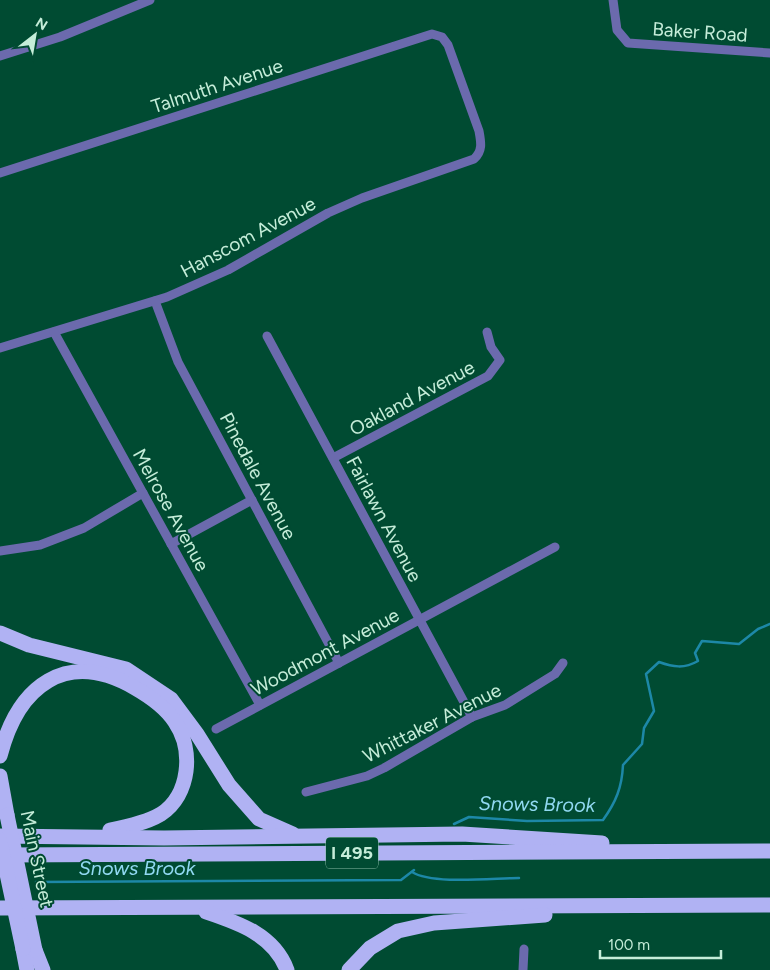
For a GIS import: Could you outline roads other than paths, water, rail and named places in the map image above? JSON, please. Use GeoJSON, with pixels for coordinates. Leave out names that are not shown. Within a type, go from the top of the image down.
{"type":"FeatureCollection","features":[{"type":"Feature","properties":{"kind":"highway"},"geometry":{"type":"LineString","coordinates":[[0,633],[29,645],[126,670],[170,699],[197,734],[229,785],[259,819],[299,837]]}},
{"type":"Feature","properties":{"kind":"highway"},"geometry":{"type":"LineString","coordinates":[[0,756],[12,722],[33,691],[46,681],[68,673],[100,674],[122,680],[145,694],[175,722],[184,740],[188,760],[185,779],[173,803],[160,814],[129,827],[71,836]]}},
{"type":"Feature","properties":{"kind":"highway","name":"Main Street"},"geometry":{"type":"LineString","coordinates":[[0,776],[29,949],[27,970]]}},
{"type":"Feature","properties":{"kind":"highway"},"geometry":{"type":"LineString","coordinates":[[0,836],[299,837],[462,834],[704,852]]}},
{"type":"Feature","properties":{"kind":"highway","name":"Main Street"},"geometry":{"type":"LineString","coordinates":[[0,841],[29,949]]}},
{"type":"Feature","properties":{"kind":"highway","name":"I 495"},"geometry":{"type":"LineString","coordinates":[[0,854],[770,851]]}},
{"type":"Feature","properties":{"kind":"highway"},"geometry":{"type":"LineString","coordinates":[[0,908],[770,905]]}},
{"type":"Feature","properties":{"kind":"highway"},"geometry":{"type":"LineString","coordinates":[[349,970],[370,948],[398,930],[434,923],[654,906]]}},
{"type":"Feature","properties":{"kind":"highway"},"geometry":{"type":"LineString","coordinates":[[195,908],[242,924],[264,937],[278,951],[287,970]]}},
{"type":"Feature","properties":{"kind":"highway"},"geometry":{"type":"LineString","coordinates":[[29,949],[43,970]]}},
{"type":"Feature","properties":{"kind":"street"},"geometry":{"type":"LineString","coordinates":[[0,56],[60,37],[150,0]]}},
{"type":"Feature","properties":{"kind":"street","name":"Baker Road"},"geometry":{"type":"LineString","coordinates":[[613,0],[617,30],[628,43],[770,53]]}},
{"type":"Feature","properties":{"kind":"street","name":"Talmuth Avenue"},"geometry":{"type":"LineString","coordinates":[[0,173],[425,35],[434,34],[444,39],[479,131],[481,143],[479,155]]}},
{"type":"Feature","properties":{"kind":"street","name":"Hanscom Avenue"},"geometry":{"type":"LineString","coordinates":[[0,348],[155,302],[228,270],[336,209],[470,161],[479,155]]}},
{"type":"Feature","properties":{"kind":"street","name":"Pinedale Avenue"},"geometry":{"type":"LineString","coordinates":[[155,302],[178,362],[339,663]]}},
{"type":"Feature","properties":{"kind":"street","name":"Melrose Avenue"},"geometry":{"type":"LineString","coordinates":[[54,332],[260,705]]}},
{"type":"Feature","properties":{"kind":"street","name":"Oakland Avenue"},"geometry":{"type":"LineString","coordinates":[[333,458],[483,380],[500,360],[487,332]]}},
{"type":"Feature","properties":{"kind":"street","name":"Fairlawn Avenue"},"geometry":{"type":"LineString","coordinates":[[267,336],[472,717]]}},
{"type":"Feature","properties":{"kind":"street"},"geometry":{"type":"LineString","coordinates":[[0,551],[40,544],[84,528],[143,493]]}},
{"type":"Feature","properties":{"kind":"street"},"geometry":{"type":"LineString","coordinates":[[171,544],[252,500]]}},
{"type":"Feature","properties":{"kind":"street","name":"Woodmont Avenue"},"geometry":{"type":"LineString","coordinates":[[216,729],[556,547]]}},
{"type":"Feature","properties":{"kind":"street","name":"Whittaker Avenue"},"geometry":{"type":"LineString","coordinates":[[306,792],[367,776],[472,717],[505,705],[555,674],[563,662]]}},
{"type":"Feature","properties":{"kind":"street"},"geometry":{"type":"LineString","coordinates":[[523,970],[524,950]]}},
{"type":"Feature","properties":{"kind":"waterway","name":"Snows Brook"},"geometry":{"type":"LineString","coordinates":[[454,824],[469,817],[527,821],[603,820],[618,794],[623,765],[642,744],[644,728],[654,711],[646,674],[659,662],[678,666],[698,661],[695,653],[702,641],[739,644],[758,629],[770,624]]}},
{"type":"Feature","properties":{"kind":"waterway","name":"Snows Brook"},"geometry":{"type":"LineString","coordinates":[[36,882],[401,880],[414,870]]}},
{"type":"Feature","properties":{"kind":"waterway"},"geometry":{"type":"LineString","coordinates":[[412,872],[421,876],[448,880],[519,878]]}}]}
